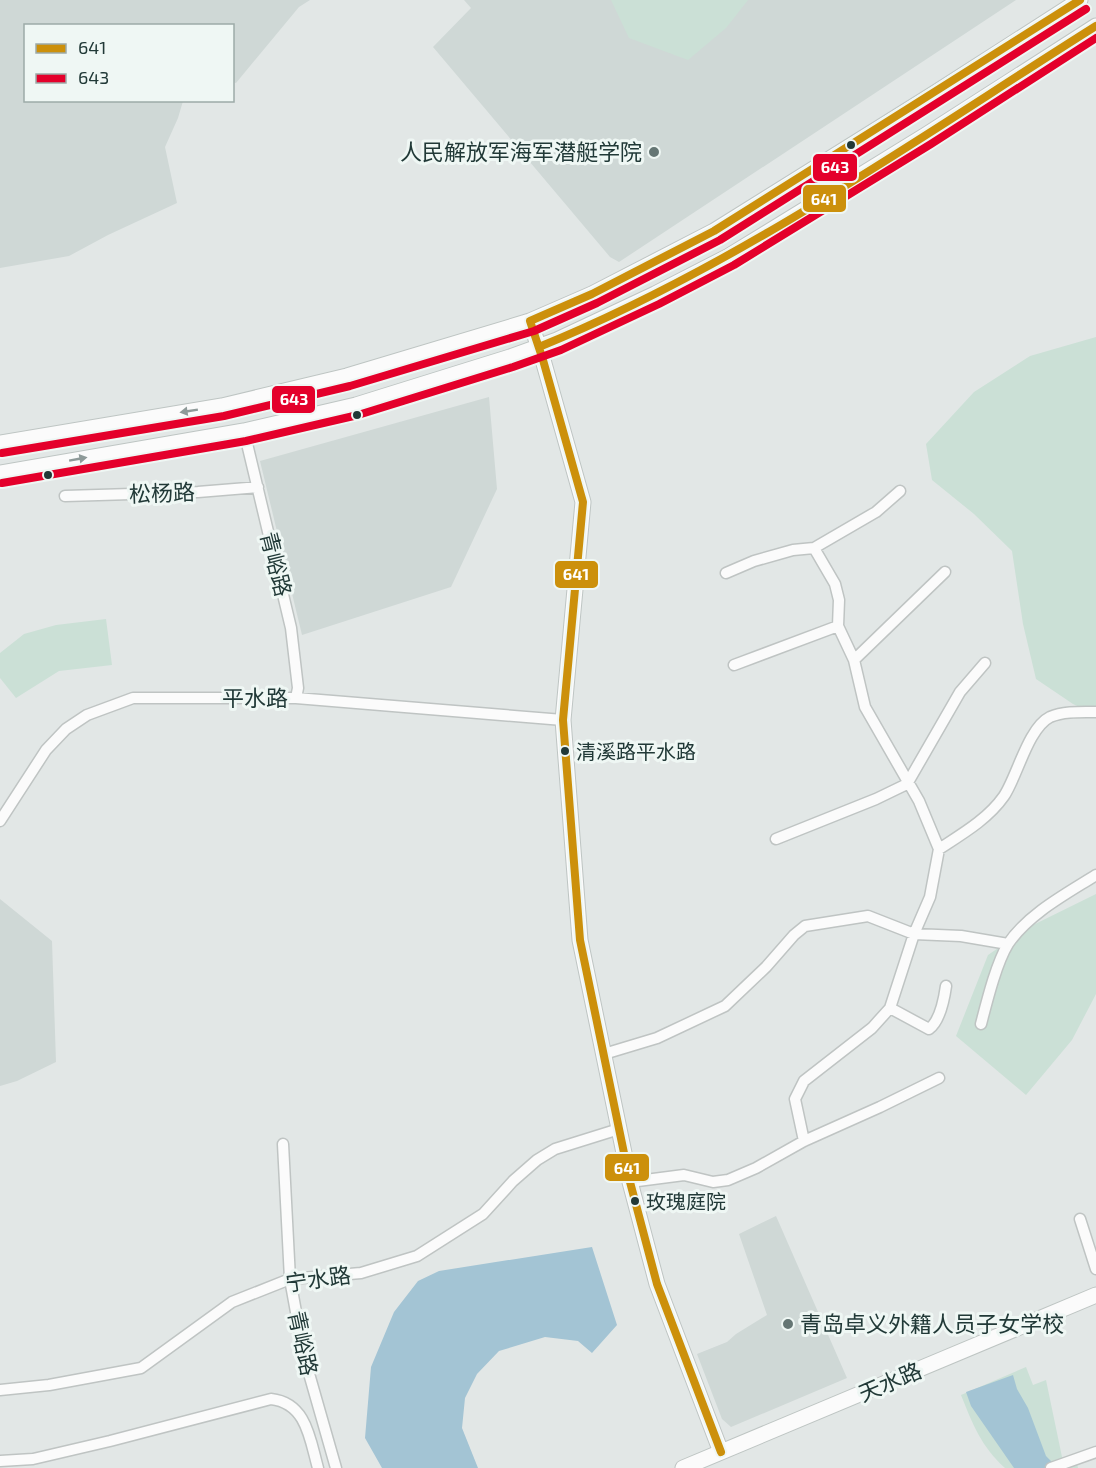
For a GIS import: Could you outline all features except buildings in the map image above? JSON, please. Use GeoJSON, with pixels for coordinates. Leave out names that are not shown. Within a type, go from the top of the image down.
{"type":"FeatureCollection","features":[{"type":"Feature","properties":{"kind":"main road"},"geometry":{"type":"LineString","coordinates":[[0,443],[222,406],[347,376],[530,321],[592,294],[714,231],[919,104],[1080,0]]}},
{"type":"Feature","properties":{"kind":"main road"},"geometry":{"type":"LineString","coordinates":[[0,473],[244,431],[356,405],[539,347],[655,294],[729,256],[926,135],[1096,26]]}},
{"type":"Feature","properties":{"kind":"main road"},"geometry":{"type":"LineString","coordinates":[[530,321],[583,502],[563,720],[580,940],[630,1182],[657,1284],[721,1452]]}},
{"type":"Feature","properties":{"kind":"main road","name":"天水路"},"geometry":{"type":"LineString","coordinates":[[693,1466],[721,1452],[1096,1296]]}},
{"type":"Feature","properties":{"kind":"street","name":"青峪路"},"geometry":{"type":"LineString","coordinates":[[244,431],[291,628],[298,688],[296,698]]}},
{"type":"Feature","properties":{"kind":"street","name":"松杨路"},"geometry":{"type":"LineString","coordinates":[[65,496],[198,492],[258,487]]}},
{"type":"Feature","properties":{"kind":"street"},"geometry":{"type":"LineString","coordinates":[[726,573],[793,550],[814,548],[876,512],[900,491]]}},
{"type":"Feature","properties":{"kind":"street"},"geometry":{"type":"LineString","coordinates":[[804,1141],[795,1099],[804,1081],[872,1028],[890,1008],[914,933],[930,897],[939,849],[919,801],[907,784],[865,707],[854,660],[838,626],[839,600],[836,584],[814,548]]}},
{"type":"Feature","properties":{"kind":"street"},"geometry":{"type":"LineString","coordinates":[[854,660],[945,572]]}},
{"type":"Feature","properties":{"kind":"street"},"geometry":{"type":"LineString","coordinates":[[734,665],[838,626]]}},
{"type":"Feature","properties":{"kind":"street"},"geometry":{"type":"LineString","coordinates":[[776,839],[876,799],[907,784],[960,692],[985,663]]}},
{"type":"Feature","properties":{"kind":"street","name":"平水路"},"geometry":{"type":"LineString","coordinates":[[0,821],[46,750],[66,729],[87,715],[133,698],[296,698],[563,720]]}},
{"type":"Feature","properties":{"kind":"street"},"geometry":{"type":"LineString","coordinates":[[939,849],[979,822],[1004,796],[1021,758],[1044,721],[1052,716],[1066,713],[1096,712]]}},
{"type":"Feature","properties":{"kind":"street"},"geometry":{"type":"LineString","coordinates":[[981,1024],[989,992],[1008,945],[1036,914],[1096,875]]}},
{"type":"Feature","properties":{"kind":"street"},"geometry":{"type":"LineString","coordinates":[[604,1054],[657,1038],[724,1006],[805,926],[868,916],[914,933],[961,936],[1008,945]]}},
{"type":"Feature","properties":{"kind":"street"},"geometry":{"type":"LineString","coordinates":[[890,1008],[929,1029],[933,1026],[943,1001],[946,986]]}},
{"type":"Feature","properties":{"kind":"street"},"geometry":{"type":"LineString","coordinates":[[630,1182],[684,1175],[713,1182],[728,1180],[756,1168],[804,1141],[939,1078]]}},
{"type":"Feature","properties":{"kind":"street","name":"宁水路"},"geometry":{"type":"LineString","coordinates":[[0,1390],[49,1386],[141,1368],[232,1302],[290,1279],[361,1273],[417,1256],[483,1214],[513,1180],[537,1160],[555,1149],[619,1129]]}},
{"type":"Feature","properties":{"kind":"street","name":"青峪路"},"geometry":{"type":"LineString","coordinates":[[283,1144],[290,1279],[304,1356],[336,1468]]}},
{"type":"Feature","properties":{"kind":"street"},"geometry":{"type":"LineString","coordinates":[[1080,1219],[1096,1269]]}},
{"type":"Feature","properties":{"kind":"street"},"geometry":{"type":"LineString","coordinates":[[0,1461],[33,1459],[272,1399],[281,1400],[302,1415],[318,1468]]}},
{"type":"Feature","properties":{"kind":"street"},"geometry":{"type":"LineString","coordinates":[[1051,1468],[1096,1452]]}},
{"type":"Feature","properties":{"kind":"shaded area"},"geometry":{"type":"Polygon","coordinates":[[[0,0],[310,0],[299,7],[236,83],[234,82],[234,24],[24,24],[24,102],[183,102],[165,147],[177,203],[69,256],[0,268],[0,0]]]}},
{"type":"Feature","properties":{"kind":"shaded area","name":"人民解放军海军潜艇学院"},"geometry":{"type":"Polygon","coordinates":[[[464,0],[1016,0],[619,262],[610,257],[433,47],[471,8],[464,0]]]}},
{"type":"Feature","properties":{"kind":"shaded area"},"geometry":{"type":"Polygon","coordinates":[[[489,397],[497,489],[451,587],[302,635],[260,461],[489,397]]]}},
{"type":"Feature","properties":{"kind":"shaded area"},"geometry":{"type":"Polygon","coordinates":[[[0,899],[52,941],[56,1062],[17,1081],[0,1086],[0,899]]]}},
{"type":"Feature","properties":{"kind":"shaded area","name":"青岛卓义外籍人员子女学校"},"geometry":{"type":"Polygon","coordinates":[[[776,1216],[847,1378],[731,1427],[722,1419],[697,1354],[727,1342],[767,1315],[739,1234],[776,1216]]]}},
{"type":"Feature","properties":{"kind":"green space"},"geometry":{"type":"Polygon","coordinates":[[[611,0],[748,0],[726,28],[688,60],[629,38],[611,0]]]}},
{"type":"Feature","properties":{"kind":"green space"},"geometry":{"type":"Polygon","coordinates":[[[1096,337],[1096,715],[1073,704],[1036,679],[1023,624],[1012,551],[974,514],[932,480],[926,444],[974,392],[1030,356],[1096,337]]]}},
{"type":"Feature","properties":{"kind":"green space"},"geometry":{"type":"Polygon","coordinates":[[[106,619],[112,665],[59,671],[16,698],[0,678],[0,653],[24,634],[56,625],[106,619]]]}},
{"type":"Feature","properties":{"kind":"green space"},"geometry":{"type":"Polygon","coordinates":[[[1096,894],[1096,994],[1072,1040],[1026,1095],[956,1036],[988,955],[1029,927],[1096,894]]]}},
{"type":"Feature","properties":{"kind":"green space"},"geometry":{"type":"Polygon","coordinates":[[[1026,1367],[1033,1385],[1046,1380],[1062,1457],[1077,1464],[1078,1468],[1005,1468],[978,1434],[961,1395],[1026,1367]]]}},
{"type":"Feature","properties":{"kind":"water"},"geometry":{"type":"Polygon","coordinates":[[[592,1247],[617,1325],[592,1353],[578,1341],[545,1337],[499,1351],[477,1374],[465,1398],[462,1428],[478,1468],[382,1468],[365,1438],[371,1367],[394,1312],[418,1281],[439,1271],[592,1247]]]}},
{"type":"Feature","properties":{"kind":"water"},"geometry":{"type":"Polygon","coordinates":[[[1013,1375],[1046,1456],[1058,1468],[1014,1468],[971,1406],[966,1392],[1013,1375]]]}},
{"type":"Feature","properties":{"kind":"transit line","name":"641"},"geometry":{"type":"LineString","coordinates":[[721,1452],[657,1284],[630,1182],[580,940],[563,720],[583,502],[530,321],[592,294],[714,231],[1080,0]]}},
{"type":"Feature","properties":{"kind":"transit line","name":"643"},"geometry":{"type":"LineString","coordinates":[[2,453],[224,416],[350,386],[534,331],[597,303],[720,240],[1086,9]]}},
{"type":"Feature","properties":{"kind":"transit line","name":"641"},"geometry":{"type":"LineString","coordinates":[[539,347],[613,315],[755,240],[893,156],[1096,26]]}},
{"type":"Feature","properties":{"kind":"transit line","name":"643"},"geometry":{"type":"LineString","coordinates":[[2,483],[246,441],[358,415],[561,350],[659,304],[734,265],[931,144],[1096,38]]}},
{"type":"Feature","properties":{"kind":"place","name":"人民解放军海军潜艇学院"},"geometry":{"type":"Point","coordinates":[654,152]}},
{"type":"Feature","properties":{"kind":"place","name":"清溪路平水路"},"geometry":{"type":"Point","coordinates":[565,751]}},
{"type":"Feature","properties":{"kind":"place","name":"玫瑰庭院"},"geometry":{"type":"Point","coordinates":[635,1201]}},
{"type":"Feature","properties":{"kind":"place","name":"青岛卓义外籍人员子女学校"},"geometry":{"type":"Point","coordinates":[788,1324]}}]}
